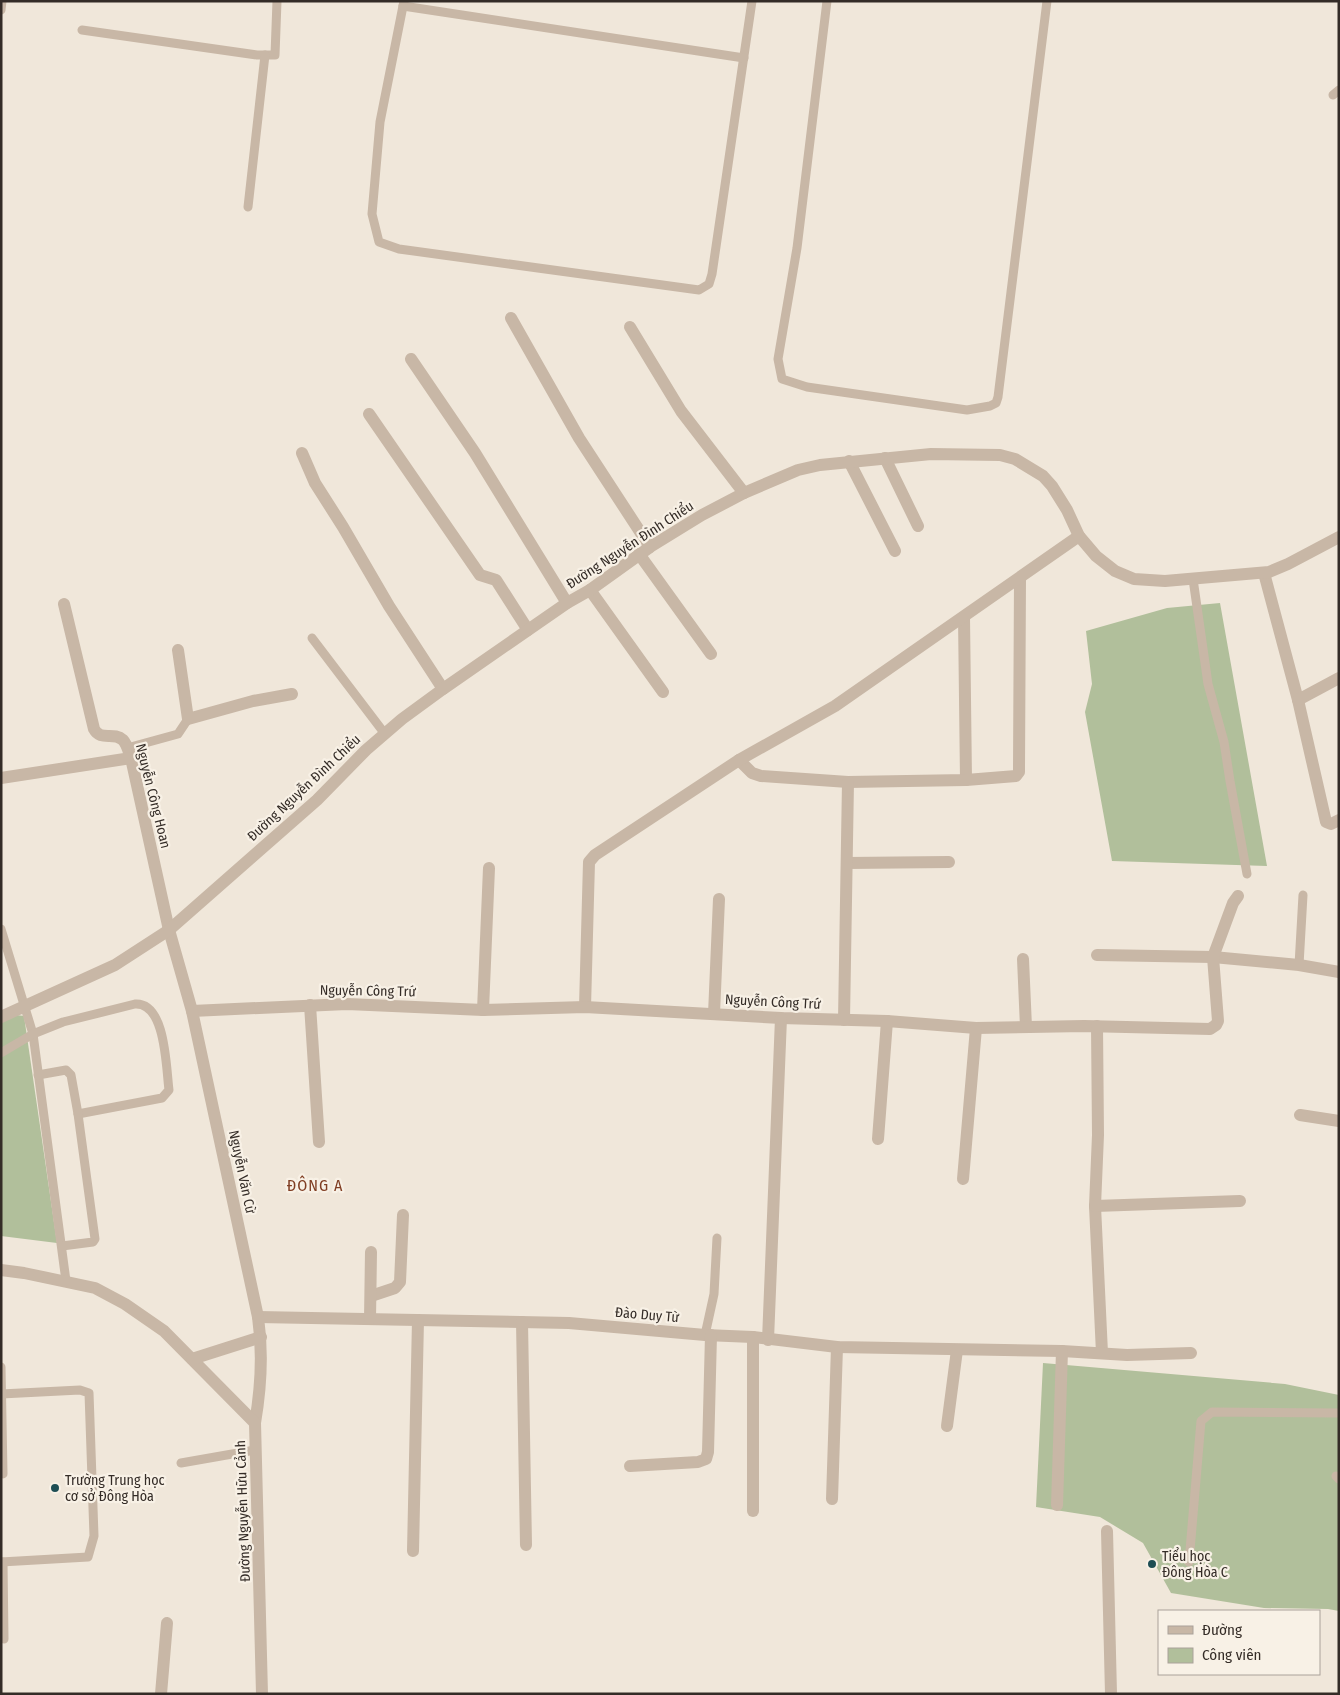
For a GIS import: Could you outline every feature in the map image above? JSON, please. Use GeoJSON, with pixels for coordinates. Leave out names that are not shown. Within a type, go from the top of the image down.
{"type":"FeatureCollection","features":[{"type":"Feature","properties":{"kind":"street"},"geometry":{"type":"LineString","coordinates":[[511,318],[579,438],[650,547]]}},
{"type":"Feature","properties":{"kind":"street"},"geometry":{"type":"LineString","coordinates":[[630,327],[682,411],[744,493]]}},
{"type":"Feature","properties":{"kind":"street"},"geometry":{"type":"LineString","coordinates":[[411,359],[475,453],[567,603]]}},
{"type":"Feature","properties":{"kind":"street"},"geometry":{"type":"LineString","coordinates":[[370,414],[480,575],[496,580],[528,630]]}},
{"type":"Feature","properties":{"kind":"street"},"geometry":{"type":"LineString","coordinates":[[302,453],[315,483],[389,606],[443,689]]}},
{"type":"Feature","properties":{"kind":"street","name":"Đường Nguyễn Đình Chiểu"},"geometry":{"type":"LineString","coordinates":[[1,1017],[115,965],[169,930],[317,800],[366,750],[443,689],[567,603],[590,590],[650,547],[702,515],[744,493],[798,470],[849,461],[931,454],[1000,455],[1015,459],[1038,472],[1052,486],[1067,510],[1079,536],[1096,556],[1115,571],[1134,579],[1165,581],[1264,573],[1288,564],[1339,537]]}},
{"type":"Feature","properties":{"kind":"street"},"geometry":{"type":"LineString","coordinates":[[885,458],[918,526]]}},
{"type":"Feature","properties":{"kind":"street"},"geometry":{"type":"LineString","coordinates":[[849,461],[895,551]]}},
{"type":"Feature","properties":{"kind":"street"},"geometry":{"type":"LineString","coordinates":[[585,1007],[590,862],[595,855],[739,760],[835,706],[1020,579],[1079,536]]}},
{"type":"Feature","properties":{"kind":"street"},"geometry":{"type":"LineString","coordinates":[[639,554],[711,654]]}},
{"type":"Feature","properties":{"kind":"street"},"geometry":{"type":"LineString","coordinates":[[1264,573],[1298,700],[1326,822],[1331,824],[1339,820]]}},
{"type":"Feature","properties":{"kind":"street"},"geometry":{"type":"LineString","coordinates":[[739,760],[752,773],[761,776],[848,782],[966,780],[1011,778],[1016,776],[1019,772],[1020,579]]}},
{"type":"Feature","properties":{"kind":"street"},"geometry":{"type":"LineString","coordinates":[[590,590],[663,692]]}},
{"type":"Feature","properties":{"kind":"street","name":"Nguyễn Công Hoan"},"geometry":{"type":"LineString","coordinates":[[64,604],[96,734],[101,737],[117,736],[124,740],[129,753],[169,930]]}},
{"type":"Feature","properties":{"kind":"street"},"geometry":{"type":"LineString","coordinates":[[964,617],[966,780]]}},
{"type":"Feature","properties":{"kind":"street"},"geometry":{"type":"LineString","coordinates":[[178,650],[188,719],[253,701],[292,694]]}},
{"type":"Feature","properties":{"kind":"street"},"geometry":{"type":"LineString","coordinates":[[1298,700],[1339,678]]}},
{"type":"Feature","properties":{"kind":"street"},"geometry":{"type":"LineString","coordinates":[[1,778],[129,753]]}},
{"type":"Feature","properties":{"kind":"street"},"geometry":{"type":"LineString","coordinates":[[844,1020],[848,782]]}},
{"type":"Feature","properties":{"kind":"street"},"geometry":{"type":"LineString","coordinates":[[847,863],[949,862]]}},
{"type":"Feature","properties":{"kind":"street"},"geometry":{"type":"LineString","coordinates":[[483,1010],[489,868]]}},
{"type":"Feature","properties":{"kind":"street","name":"Nguyễn Công Trứ"},"geometry":{"type":"LineString","coordinates":[[192,1011],[347,1004],[483,1010],[585,1007],[781,1018],[887,1021],[976,1028],[1097,1026],[1210,1029],[1218,1021],[1213,957],[1233,903],[1238,896]]}},
{"type":"Feature","properties":{"kind":"street"},"geometry":{"type":"LineString","coordinates":[[714,1014],[719,899]]}},
{"type":"Feature","properties":{"kind":"street","name":"Nguyễn Văn Cừ"},"geometry":{"type":"LineString","coordinates":[[169,930],[192,1011],[258,1317],[261,1337],[260,1397],[255,1423]]}},
{"type":"Feature","properties":{"kind":"street"},"geometry":{"type":"LineString","coordinates":[[1098,954],[1213,957],[1339,972]]}},
{"type":"Feature","properties":{"kind":"street"},"geometry":{"type":"LineString","coordinates":[[1023,959],[1026,1027]]}},
{"type":"Feature","properties":{"kind":"street"},"geometry":{"type":"LineString","coordinates":[[310,1005],[319,1142]]}},
{"type":"Feature","properties":{"kind":"street"},"geometry":{"type":"LineString","coordinates":[[768,1340],[781,1018]]}},
{"type":"Feature","properties":{"kind":"street"},"geometry":{"type":"LineString","coordinates":[[878,1139],[887,1021]]}},
{"type":"Feature","properties":{"kind":"street"},"geometry":{"type":"LineString","coordinates":[[1097,1026],[1098,1135],[1096,1206],[1102,1353]]}},
{"type":"Feature","properties":{"kind":"street"},"geometry":{"type":"LineString","coordinates":[[963,1179],[976,1028]]}},
{"type":"Feature","properties":{"kind":"street"},"geometry":{"type":"LineString","coordinates":[[1300,1115],[1339,1121]]}},
{"type":"Feature","properties":{"kind":"street"},"geometry":{"type":"LineString","coordinates":[[1096,1206],[1240,1201]]}},
{"type":"Feature","properties":{"kind":"street"},"geometry":{"type":"LineString","coordinates":[[371,1296],[395,1288],[400,1282],[403,1215]]}},
{"type":"Feature","properties":{"kind":"street"},"geometry":{"type":"LineString","coordinates":[[370,1319],[371,1252]]}},
{"type":"Feature","properties":{"kind":"street","name":"Đường Nguyễn Hữu Cảnh"},"geometry":{"type":"LineString","coordinates":[[1,1270],[66,1280],[95,1288],[125,1304],[164,1331],[255,1423],[262,1694]]}},
{"type":"Feature","properties":{"kind":"street","name":"Đào Duy Từ"},"geometry":{"type":"LineString","coordinates":[[258,1317],[569,1322],[708,1335],[753,1337],[837,1347],[1032,1352],[1062,1351],[1127,1355],[1191,1352]]}},
{"type":"Feature","properties":{"kind":"street"},"geometry":{"type":"LineString","coordinates":[[413,1551],[418,1320]]}},
{"type":"Feature","properties":{"kind":"street"},"geometry":{"type":"LineString","coordinates":[[522,1322],[526,1545]]}},
{"type":"Feature","properties":{"kind":"street"},"geometry":{"type":"LineString","coordinates":[[630,1466],[698,1462],[706,1459],[708,1452],[708,1335]]}},
{"type":"Feature","properties":{"kind":"street"},"geometry":{"type":"LineString","coordinates":[[192,1359],[261,1337]]}},
{"type":"Feature","properties":{"kind":"street"},"geometry":{"type":"LineString","coordinates":[[753,1337],[753,1511]]}},
{"type":"Feature","properties":{"kind":"street"},"geometry":{"type":"LineString","coordinates":[[832,1500],[837,1347]]}},
{"type":"Feature","properties":{"kind":"street"},"geometry":{"type":"LineString","coordinates":[[947,1426],[957,1350]]}},
{"type":"Feature","properties":{"kind":"street"},"geometry":{"type":"LineString","coordinates":[[1056,1505],[1062,1351]]}},
{"type":"Feature","properties":{"kind":"street"},"geometry":{"type":"LineString","coordinates":[[1108,1531],[1111,1694]]}},
{"type":"Feature","properties":{"kind":"street"},"geometry":{"type":"LineString","coordinates":[[161,1694],[167,1623]]}},
{"type":"Feature","properties":{"kind":"lane"},"geometry":{"type":"LineString","coordinates":[[1,10],[2,1]]}},
{"type":"Feature","properties":{"kind":"lane"},"geometry":{"type":"LineString","coordinates":[[82,30],[257,55],[276,55],[277,1]]}},
{"type":"Feature","properties":{"kind":"lane"},"geometry":{"type":"LineString","coordinates":[[744,58],[403,4],[380,122],[372,214],[379,242],[399,249],[699,290],[710,284],[712,274],[744,58],[752,1]]}},
{"type":"Feature","properties":{"kind":"lane"},"geometry":{"type":"LineString","coordinates":[[827,1],[797,248],[778,359],[782,379],[807,387],[966,410],[990,406],[996,403],[998,397],[1047,1]]}},
{"type":"Feature","properties":{"kind":"lane"},"geometry":{"type":"LineString","coordinates":[[248,208],[265,55]]}},
{"type":"Feature","properties":{"kind":"lane"},"geometry":{"type":"LineString","coordinates":[[1193,579],[1208,684],[1224,742],[1234,807],[1248,874]]}},
{"type":"Feature","properties":{"kind":"lane"},"geometry":{"type":"LineString","coordinates":[[312,638],[385,734]]}},
{"type":"Feature","properties":{"kind":"lane"},"geometry":{"type":"LineString","coordinates":[[129,753],[178,734],[188,719]]}},
{"type":"Feature","properties":{"kind":"lane"},"geometry":{"type":"LineString","coordinates":[[1299,966],[1303,895]]}},
{"type":"Feature","properties":{"kind":"lane"},"geometry":{"type":"LineString","coordinates":[[1,929],[33,1034],[66,1280]]}},
{"type":"Feature","properties":{"kind":"lane"},"geometry":{"type":"LineString","coordinates":[[1,1053],[33,1034],[63,1022],[135,1004],[142,1004],[150,1009],[160,1026],[169,1090],[167,1095],[162,1098],[78,1114]]}},
{"type":"Feature","properties":{"kind":"lane"},"geometry":{"type":"LineString","coordinates":[[38,1075],[66,1070],[71,1075],[78,1114],[95,1239],[93,1242],[62,1246]]}},
{"type":"Feature","properties":{"kind":"lane"},"geometry":{"type":"LineString","coordinates":[[708,1335],[714,1294],[717,1238]]}},
{"type":"Feature","properties":{"kind":"lane"},"geometry":{"type":"LineString","coordinates":[[1,1367],[3,1474]]}},
{"type":"Feature","properties":{"kind":"lane"},"geometry":{"type":"LineString","coordinates":[[2,1394],[80,1390],[89,1393],[94,1536],[88,1557],[2,1562],[4,1639]]}},
{"type":"Feature","properties":{"kind":"lane"},"geometry":{"type":"LineString","coordinates":[[1189,1562],[1201,1421],[1206,1415],[1212,1412],[1339,1413]]}},
{"type":"Feature","properties":{"kind":"lane"},"geometry":{"type":"LineString","coordinates":[[181,1463],[255,1450]]}},
{"type":"Feature","properties":{"kind":"green space"},"geometry":{"type":"Polygon","coordinates":[[[1220,603],[1267,866],[1112,861],[1085,712],[1092,684],[1086,631],[1167,608],[1220,603]]]}},
{"type":"Feature","properties":{"kind":"green space"},"geometry":{"type":"Polygon","coordinates":[[[1,1013],[24,1016],[57,1243],[1,1236],[1,1013]]]}},
{"type":"Feature","properties":{"kind":"green space"},"geometry":{"type":"Polygon","coordinates":[[[1043,1363],[1285,1384],[1339,1395],[1339,1611],[1328,1609],[1264,1608],[1171,1593],[1143,1543],[1100,1517],[1036,1507],[1043,1363]]]}},
{"type":"Feature","properties":{"kind":"place","name":"Trường Trung học cơ sở Đông Hòa"},"geometry":{"type":"Point","coordinates":[55,1488]}},
{"type":"Feature","properties":{"kind":"place","name":"Tiểu học Đông Hòa C"},"geometry":{"type":"Point","coordinates":[1152,1564]}},
{"type":"Feature","properties":{"kind":"district","name":"ĐÔNG A"},"geometry":{"type":"Point","coordinates":[315,1185]}}]}
